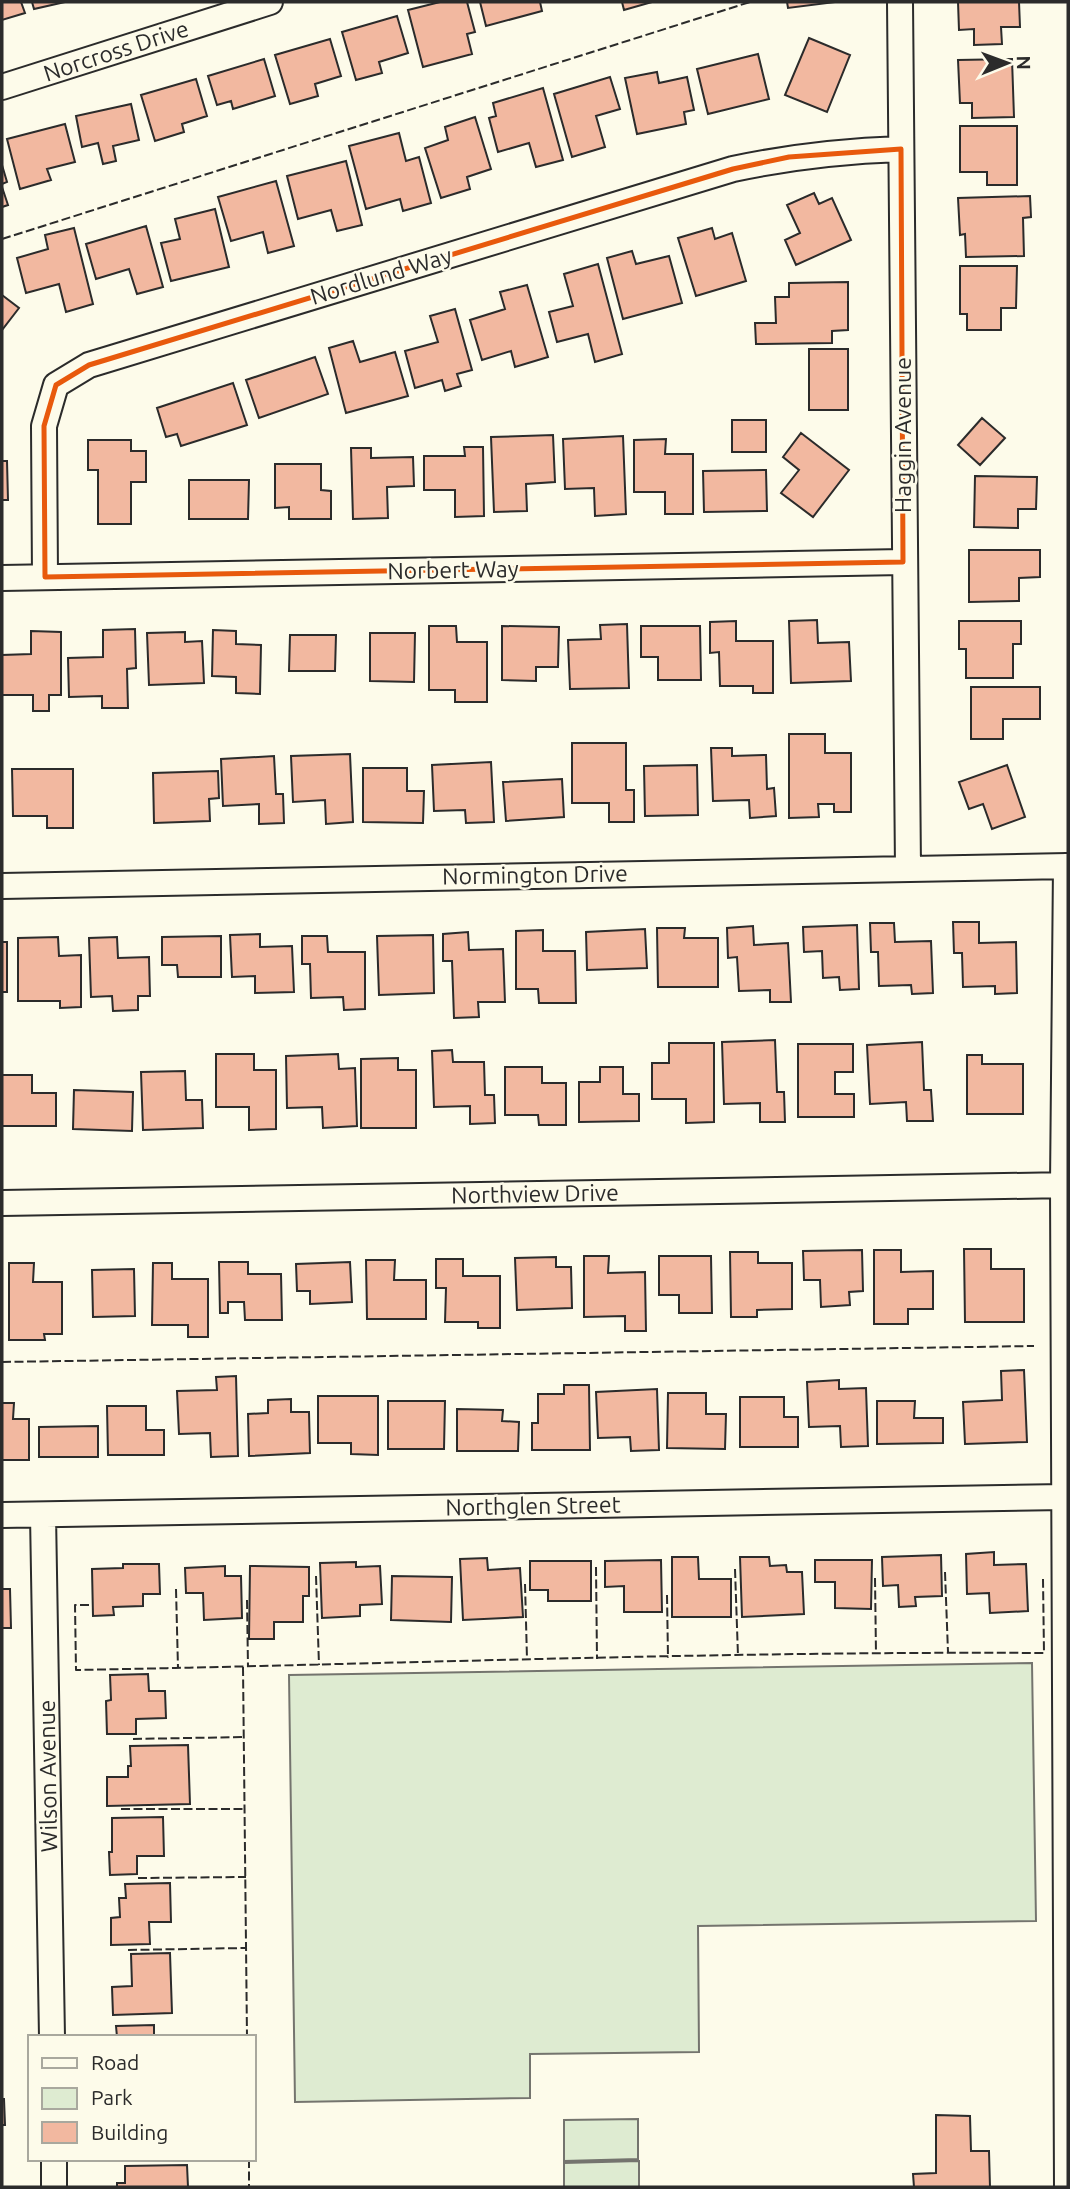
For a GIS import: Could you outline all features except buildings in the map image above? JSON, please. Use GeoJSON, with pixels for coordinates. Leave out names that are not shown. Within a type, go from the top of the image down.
{"type":"FeatureCollection","features":[{"type":"Feature","properties":{"kind":"street","name":"Norcross Drive"},"geometry":{"type":"LineString","coordinates":[[2,87],[270,2]]}},
{"type":"Feature","properties":{"kind":"street","name":"Haggin Avenue"},"geometry":{"type":"LineString","coordinates":[[900,2],[908,868]]}},
{"type":"Feature","properties":{"kind":"street","name":"Nordlund Way"},"geometry":{"type":"LineString","coordinates":[[45,577],[44,426],[56,385],[89,365],[733,169],[789,157],[901,149]]}},
{"type":"Feature","properties":{"kind":"street","name":"Norbert Way"},"geometry":{"type":"LineString","coordinates":[[2,578],[904,562]]}},
{"type":"Feature","properties":{"kind":"street","name":"Normington Drive"},"geometry":{"type":"LineString","coordinates":[[2,886],[1067,866]]}},
{"type":"Feature","properties":{"kind":"street"},"geometry":{"type":"LineString","coordinates":[[1067,866],[1064,1497],[1067,2180]]}},
{"type":"Feature","properties":{"kind":"street","name":"Northview Drive"},"geometry":{"type":"LineString","coordinates":[[2,1203],[1066,1185]]}},
{"type":"Feature","properties":{"kind":"street","name":"Northglen Street"},"geometry":{"type":"LineString","coordinates":[[2,1515],[1064,1497]]}},
{"type":"Feature","properties":{"kind":"street","name":"Wilson Avenue"},"geometry":{"type":"LineString","coordinates":[[43,1515],[52,2035]]}},
{"type":"Feature","properties":{"kind":"street"},"geometry":{"type":"LineString","coordinates":[[54,2161],[54,2187]]}},
{"type":"Feature","properties":{"kind":"highlighted area"},"geometry":{"type":"Polygon","coordinates":[[[901,149],[903,562],[45,577],[44,426],[56,385],[89,365],[733,169],[789,157],[901,149]]]}},
{"type":"Feature","properties":{"kind":"green space"},"geometry":{"type":"Polygon","coordinates":[[[1032,1663],[1036,1921],[698,1926],[699,2052],[530,2054],[530,2098],[295,2102],[289,1675],[1032,1663]]]}},
{"type":"Feature","properties":{"kind":"green space"},"geometry":{"type":"Polygon","coordinates":[[[638,2119],[638,2159],[564,2161],[564,2120],[638,2119]]]}},
{"type":"Feature","properties":{"kind":"green space"},"geometry":{"type":"Polygon","coordinates":[[[639,2161],[639,2187],[564,2187],[564,2163],[639,2161]]]}},
{"type":"Feature","properties":{"kind":"fence"},"geometry":{"type":"LineString","coordinates":[[2,239],[750,2]]}},
{"type":"Feature","properties":{"kind":"fence"},"geometry":{"type":"LineString","coordinates":[[2,1362],[1034,1346]]}},
{"type":"Feature","properties":{"kind":"fence"},"geometry":{"type":"LineString","coordinates":[[596,1567],[597,1659]]}},
{"type":"Feature","properties":{"kind":"fence"},"geometry":{"type":"LineString","coordinates":[[735,1569],[738,1656]]}},
{"type":"Feature","properties":{"kind":"fence"},"geometry":{"type":"LineString","coordinates":[[945,1572],[948,1652]]}},
{"type":"Feature","properties":{"kind":"fence"},"geometry":{"type":"LineString","coordinates":[[316,1576],[319,1665]]}},
{"type":"Feature","properties":{"kind":"fence"},"geometry":{"type":"LineString","coordinates":[[875,1578],[876,1654]]}},
{"type":"Feature","properties":{"kind":"fence"},"geometry":{"type":"LineString","coordinates":[[89,1605],[75,1605],[76,1670],[681,1656],[1044,1653],[1043,1579]]}},
{"type":"Feature","properties":{"kind":"fence"},"geometry":{"type":"LineString","coordinates":[[525,1584],[527,1659]]}},
{"type":"Feature","properties":{"kind":"fence"},"geometry":{"type":"LineString","coordinates":[[176,1589],[178,1668]]}},
{"type":"Feature","properties":{"kind":"fence"},"geometry":{"type":"LineString","coordinates":[[667,1595],[668,1658]]}},
{"type":"Feature","properties":{"kind":"fence"},"geometry":{"type":"LineString","coordinates":[[247,1600],[248,1667]]}},
{"type":"Feature","properties":{"kind":"fence"},"geometry":{"type":"LineString","coordinates":[[243,1667],[247,2035]]}},
{"type":"Feature","properties":{"kind":"fence"},"geometry":{"type":"LineString","coordinates":[[133,1739],[244,1737]]}},
{"type":"Feature","properties":{"kind":"fence"},"geometry":{"type":"LineString","coordinates":[[121,1809],[245,1809]]}},
{"type":"Feature","properties":{"kind":"fence"},"geometry":{"type":"LineString","coordinates":[[138,1878],[246,1877]]}},
{"type":"Feature","properties":{"kind":"fence"},"geometry":{"type":"LineString","coordinates":[[128,1950],[246,1948]]}},
{"type":"Feature","properties":{"kind":"fence"},"geometry":{"type":"LineString","coordinates":[[249,2161],[249,2187]]}}]}
